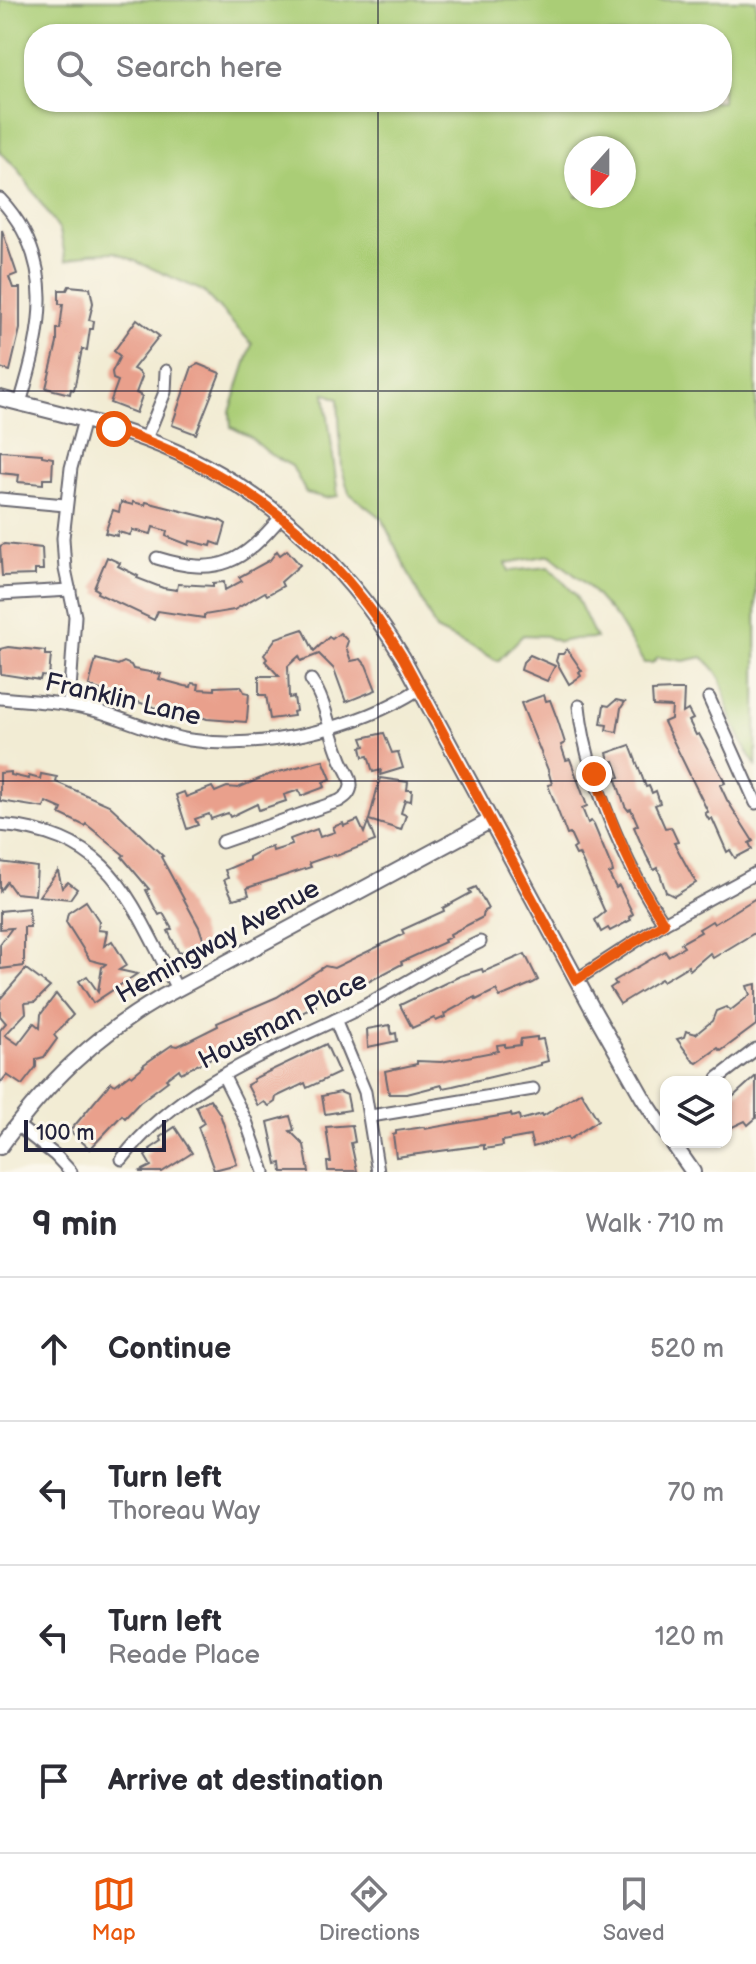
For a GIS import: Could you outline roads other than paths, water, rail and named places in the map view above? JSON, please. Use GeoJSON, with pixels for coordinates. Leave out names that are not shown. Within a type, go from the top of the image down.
{"type":"FeatureCollection","features":[{"type":"Feature","properties":{"kind":"main road"},"geometry":{"type":"LineString","coordinates":[[0,398],[146,439],[212,470],[282,516],[349,580],[386,631],[576,980],[660,1124]]}},
{"type":"Feature","properties":{"kind":"main road","name":"Hemingway Avenue"},"geometry":{"type":"LineString","coordinates":[[0,1147],[44,1090],[84,1050],[127,1018],[490,821]]}},
{"type":"Feature","properties":{"kind":"main road"},"geometry":{"type":"LineString","coordinates":[[676,1148],[693,1172]]}},
{"type":"Feature","properties":{"kind":"street"},"geometry":{"type":"LineString","coordinates":[[0,199],[22,228],[39,277],[40,326],[20,403]]}},
{"type":"Feature","properties":{"kind":"street"},"geometry":{"type":"LineString","coordinates":[[146,439],[165,392],[166,371]]}},
{"type":"Feature","properties":{"kind":"street"},"geometry":{"type":"LineString","coordinates":[[69,705],[75,616],[65,569],[63,538],[71,468],[84,420]]}},
{"type":"Feature","properties":{"kind":"street"},"geometry":{"type":"LineString","coordinates":[[0,499],[65,505]]}},
{"type":"Feature","properties":{"kind":"street"},"geometry":{"type":"LineString","coordinates":[[157,558],[176,564],[206,567],[225,564],[246,553],[282,516]]}},
{"type":"Feature","properties":{"kind":"street"},"geometry":{"type":"LineString","coordinates":[[0,594],[70,590]]}},
{"type":"Feature","properties":{"kind":"street"},"geometry":{"type":"LineString","coordinates":[[222,842],[344,798],[351,785],[319,692],[311,680]]}},
{"type":"Feature","properties":{"kind":"street","name":"Franklin Lane"},"geometry":{"type":"LineString","coordinates":[[0,698],[69,705],[169,735],[227,743],[296,735],[365,717],[419,689]]}},
{"type":"Feature","properties":{"kind":"street"},"geometry":{"type":"LineString","coordinates":[[709,698],[756,803]]}},
{"type":"Feature","properties":{"kind":"street"},"geometry":{"type":"LineString","coordinates":[[579,706],[585,748],[616,832],[664,923]]}},
{"type":"Feature","properties":{"kind":"street"},"geometry":{"type":"LineString","coordinates":[[0,825],[51,834],[83,848],[96,858],[126,893],[179,988]]}},
{"type":"Feature","properties":{"kind":"street"},"geometry":{"type":"LineString","coordinates":[[576,980],[664,923],[756,873]]}},
{"type":"Feature","properties":{"kind":"street","name":"Housman Place"},"geometry":{"type":"LineString","coordinates":[[122,1159],[139,1136],[161,1115],[223,1075],[335,1020],[480,942]]}},
{"type":"Feature","properties":{"kind":"street"},"geometry":{"type":"LineString","coordinates":[[335,1020],[357,1069],[371,1116],[378,1172]]}},
{"type":"Feature","properties":{"kind":"street"},"geometry":{"type":"LineString","coordinates":[[721,1076],[756,1049]]}},
{"type":"Feature","properties":{"kind":"street"},"geometry":{"type":"LineString","coordinates":[[223,1075],[246,1121],[264,1172]]}},
{"type":"Feature","properties":{"kind":"street"},"geometry":{"type":"LineString","coordinates":[[371,1116],[533,1089]]}},
{"type":"Feature","properties":{"kind":"street"},"geometry":{"type":"LineString","coordinates":[[17,1125],[71,1172]]}}]}
